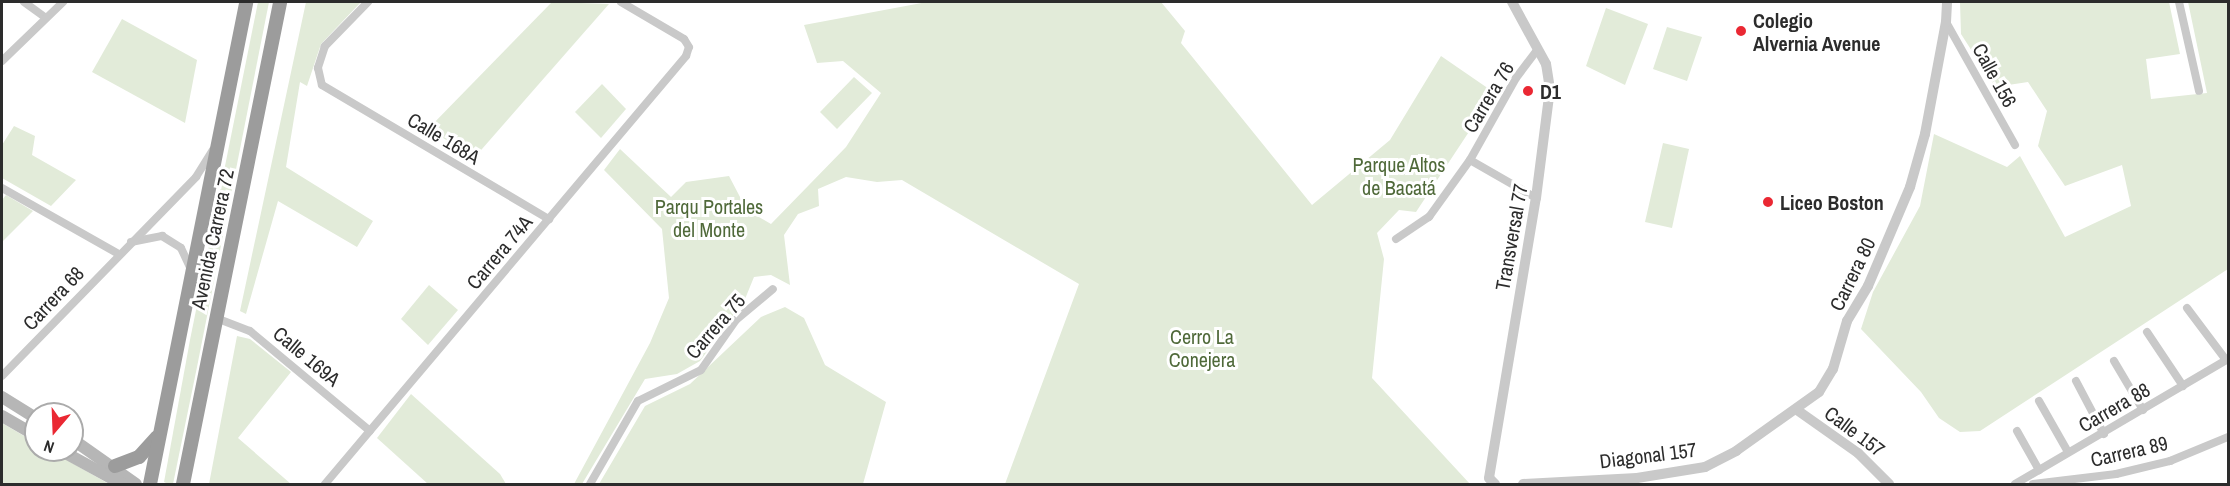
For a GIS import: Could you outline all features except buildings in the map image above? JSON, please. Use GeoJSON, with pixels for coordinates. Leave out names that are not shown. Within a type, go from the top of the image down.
{"type":"FeatureCollection","features":[{"type":"Feature","properties":{"kind":"highway","name":"Avenida Carrera 72"},"geometry":{"type":"LineString","coordinates":[[150,484],[246,2]]}},
{"type":"Feature","properties":{"kind":"highway","name":"Avenida Carrera 72"},"geometry":{"type":"LineString","coordinates":[[183,484],[280,2]]}},
{"type":"Feature","properties":{"kind":"highway"},"geometry":{"type":"LineString","coordinates":[[115,466],[139,457],[160,432]]}},
{"type":"Feature","properties":{"kind":"main road"},"geometry":{"type":"LineString","coordinates":[[2,397],[24,411]]}},
{"type":"Feature","properties":{"kind":"main road"},"geometry":{"type":"LineString","coordinates":[[2,416],[24,429]]}},
{"type":"Feature","properties":{"kind":"main road"},"geometry":{"type":"LineString","coordinates":[[84,447],[115,466],[136,484]]}},
{"type":"Feature","properties":{"kind":"main road"},"geometry":{"type":"LineString","coordinates":[[82,462],[122,484]]}},
{"type":"Feature","properties":{"kind":"street"},"geometry":{"type":"LineString","coordinates":[[24,2],[46,18]]}},
{"type":"Feature","properties":{"kind":"street"},"geometry":{"type":"LineString","coordinates":[[2,61],[63,2]]}},
{"type":"Feature","properties":{"kind":"street","name":"Calle 168A"},"geometry":{"type":"LineString","coordinates":[[368,2],[325,46],[318,68],[322,85],[549,219]]}},
{"type":"Feature","properties":{"kind":"street","name":"Carrera 74A"},"geometry":{"type":"LineString","coordinates":[[325,484],[686,57],[689,47],[684,39],[621,2]]}},
{"type":"Feature","properties":{"kind":"street","name":"Transversal 77"},"geometry":{"type":"LineString","coordinates":[[1495,484],[1489,478],[1536,198],[1550,89],[1546,64],[1512,2]]}},
{"type":"Feature","properties":{"kind":"street","name":"Carrera 80"},"geometry":{"type":"LineString","coordinates":[[1797,410],[1825,384],[1848,321],[1900,213],[1925,134],[1947,22],[1947,2]]}},
{"type":"Feature","properties":{"kind":"street"},"geometry":{"type":"LineString","coordinates":[[2179,2],[2199,91]]}},
{"type":"Feature","properties":{"kind":"street","name":"Calle 156"},"geometry":{"type":"LineString","coordinates":[[1947,22],[2016,145]]}},
{"type":"Feature","properties":{"kind":"street","name":"Carrera 76"},"geometry":{"type":"LineString","coordinates":[[1396,239],[1429,217],[1470,160],[1516,78],[1537,50]]}},
{"type":"Feature","properties":{"kind":"street","name":"Carrera 68"},"geometry":{"type":"LineString","coordinates":[[2,376],[117,253],[196,177],[216,144]]}},
{"type":"Feature","properties":{"kind":"street"},"geometry":{"type":"LineString","coordinates":[[1470,160],[1536,198]]}},
{"type":"Feature","properties":{"kind":"street"},"geometry":{"type":"LineString","coordinates":[[2,188],[117,253]]}},
{"type":"Feature","properties":{"kind":"street","name":"Carrera 68"},"geometry":{"type":"LineString","coordinates":[[128,243],[145,236],[162,236],[181,248],[192,273]]}},
{"type":"Feature","properties":{"kind":"street","name":"Carrera 75"},"geometry":{"type":"LineString","coordinates":[[590,484],[638,401],[701,370],[736,320],[773,289]]}},
{"type":"Feature","properties":{"kind":"street"},"geometry":{"type":"LineString","coordinates":[[2187,308],[2227,359]]}},
{"type":"Feature","properties":{"kind":"street","name":"Calle 169A"},"geometry":{"type":"LineString","coordinates":[[216,318],[250,331],[370,431]]}},
{"type":"Feature","properties":{"kind":"street"},"geometry":{"type":"LineString","coordinates":[[2147,332],[2183,386]]}},
{"type":"Feature","properties":{"kind":"street","name":"Carrera 88"},"geometry":{"type":"LineString","coordinates":[[2015,484],[2068,452],[2104,434],[2227,359]]}},
{"type":"Feature","properties":{"kind":"street"},"geometry":{"type":"LineString","coordinates":[[2114,361],[2143,410]]}},
{"type":"Feature","properties":{"kind":"street"},"geometry":{"type":"LineString","coordinates":[[2076,381],[2104,434]]}},
{"type":"Feature","properties":{"kind":"street"},"geometry":{"type":"LineString","coordinates":[[2039,401],[2068,452]]}},
{"type":"Feature","properties":{"kind":"street","name":"Diagonal 157"},"geometry":{"type":"LineString","coordinates":[[1523,484],[1637,478],[1705,467],[1797,410]]}},
{"type":"Feature","properties":{"kind":"street","name":"Calle 157"},"geometry":{"type":"LineString","coordinates":[[1797,410],[1858,453],[1889,484]]}},
{"type":"Feature","properties":{"kind":"street"},"geometry":{"type":"LineString","coordinates":[[2017,431],[2039,470]]}},
{"type":"Feature","properties":{"kind":"street","name":"Carrera 89"},"geometry":{"type":"LineString","coordinates":[[2033,484],[2116,474],[2170,461],[2229,437]]}},
{"type":"Feature","properties":{"kind":"green space"},"geometry":{"type":"Polygon","coordinates":[[[258,2],[269,2],[173,484],[168,484],[164,482],[190,340],[258,2]]]}},
{"type":"Feature","properties":{"kind":"green space"},"geometry":{"type":"Polygon","coordinates":[[[306,2],[361,2],[321,44],[307,86],[300,82],[286,167],[373,221],[357,247],[278,201],[246,314],[240,311],[306,2]]]}},
{"type":"Feature","properties":{"kind":"green space"},"geometry":{"type":"Polygon","coordinates":[[[552,2],[609,4],[475,157],[428,129],[552,2]]]}},
{"type":"Feature","properties":{"kind":"green space"},"geometry":{"type":"Polygon","coordinates":[[[927,2],[1161,2],[1185,31],[1181,43],[1312,205],[1390,140],[1441,56],[1489,89],[1486,106],[1416,212],[1399,210],[1377,233],[1384,259],[1372,378],[1470,484],[1005,484],[1079,284],[902,180],[877,182],[846,177],[818,189],[819,206],[798,214],[784,235],[790,285],[771,275],[754,277],[745,299],[700,361],[677,374],[645,379],[582,484],[574,484],[650,343],[669,298],[662,229],[604,170],[620,149],[671,197],[686,182],[729,176],[750,216],[754,214],[771,224],[846,147],[881,93],[843,61],[817,63],[804,25],[927,2]]]}},
{"type":"Feature","properties":{"kind":"green space"},"geometry":{"type":"Polygon","coordinates":[[[1960,2],[2169,2],[2180,54],[2146,59],[2151,99],[2207,93],[2188,2],[2228,2],[2228,269],[1980,431],[1960,432],[1939,418],[1921,392],[1861,329],[1873,292],[1920,206],[1934,134],[2007,167],[2020,156],[2065,237],[2131,206],[2122,165],[2065,186],[2038,146],[2047,111],[2028,82],[1995,87],[1961,34],[1960,2]]]}},
{"type":"Feature","properties":{"kind":"green space"},"geometry":{"type":"Polygon","coordinates":[[[1606,8],[1648,24],[1625,85],[1586,66],[1606,8]]]}},
{"type":"Feature","properties":{"kind":"green space"},"geometry":{"type":"Polygon","coordinates":[[[122,19],[197,60],[185,123],[92,72],[122,19]]]}},
{"type":"Feature","properties":{"kind":"green space"},"geometry":{"type":"Polygon","coordinates":[[[1667,27],[1702,37],[1687,81],[1653,69],[1667,27]]]}},
{"type":"Feature","properties":{"kind":"green space"},"geometry":{"type":"Polygon","coordinates":[[[854,77],[872,93],[837,129],[820,112],[854,77]]]}},
{"type":"Feature","properties":{"kind":"green space"},"geometry":{"type":"Polygon","coordinates":[[[602,84],[626,109],[601,138],[575,112],[602,84]]]}},
{"type":"Feature","properties":{"kind":"green space"},"geometry":{"type":"Polygon","coordinates":[[[14,126],[35,136],[32,155],[76,180],[51,206],[2,178],[2,145],[14,126]]]}},
{"type":"Feature","properties":{"kind":"green space"},"geometry":{"type":"Polygon","coordinates":[[[1663,143],[1689,149],[1672,228],[1645,222],[1663,143]]]}},
{"type":"Feature","properties":{"kind":"green space"},"geometry":{"type":"Polygon","coordinates":[[[6,195],[33,211],[2,242],[2,200],[6,195]]]}},
{"type":"Feature","properties":{"kind":"green space"},"geometry":{"type":"Polygon","coordinates":[[[429,285],[458,310],[428,345],[401,319],[429,285]]]}},
{"type":"Feature","properties":{"kind":"green space"},"geometry":{"type":"Polygon","coordinates":[[[785,307],[804,318],[825,365],[886,402],[863,484],[599,484],[645,406],[690,384],[761,317],[785,307]]]}},
{"type":"Feature","properties":{"kind":"green space"},"geometry":{"type":"Polygon","coordinates":[[[237,336],[250,339],[291,372],[238,438],[291,484],[209,484],[237,336]]]}},
{"type":"Feature","properties":{"kind":"green space"},"geometry":{"type":"Polygon","coordinates":[[[411,394],[500,474],[506,484],[428,484],[377,438],[411,394]]]}},
{"type":"Feature","properties":{"kind":"green space"},"geometry":{"type":"Polygon","coordinates":[[[2,423],[24,436],[24,462],[70,462],[109,484],[2,484],[2,423]]]}},
{"type":"Feature","properties":{"kind":"place","name":"Colegio Alvernia Avenue"},"geometry":{"type":"Point","coordinates":[1741,31]}},
{"type":"Feature","properties":{"kind":"place","name":"D1"},"geometry":{"type":"Point","coordinates":[1528,91]}},
{"type":"Feature","properties":{"kind":"place","name":"Liceo Boston"},"geometry":{"type":"Point","coordinates":[1768,202]}},
{"type":"Feature","properties":{"kind":"park label","name":"Parque Altos de Bacatá"},"geometry":{"type":"Point","coordinates":[1399,176]}},
{"type":"Feature","properties":{"kind":"park label","name":"Parqu Portales del Monte"},"geometry":{"type":"Point","coordinates":[709,218]}},
{"type":"Feature","properties":{"kind":"park label","name":"Cerro La Conejera"},"geometry":{"type":"Point","coordinates":[1202,348]}}]}
